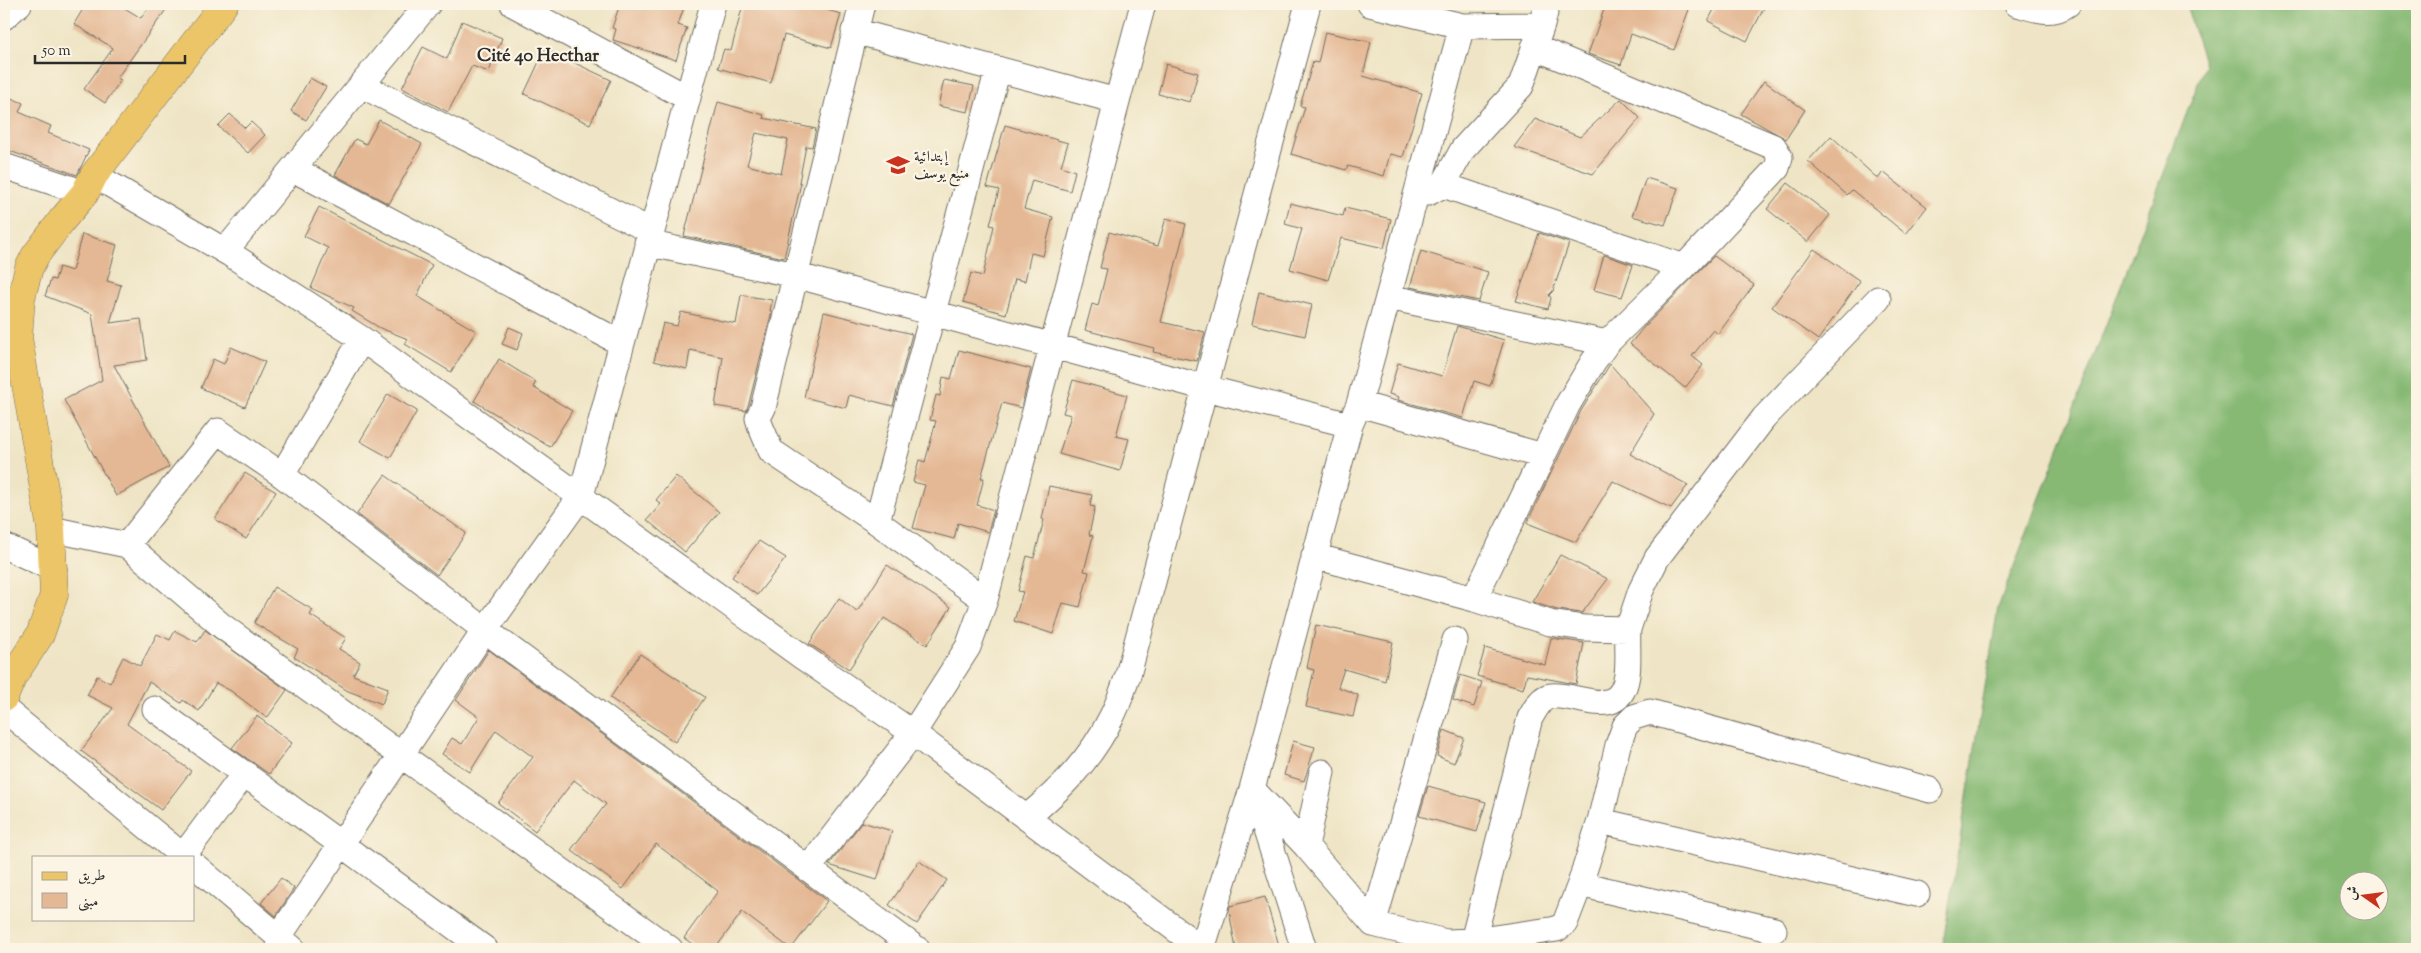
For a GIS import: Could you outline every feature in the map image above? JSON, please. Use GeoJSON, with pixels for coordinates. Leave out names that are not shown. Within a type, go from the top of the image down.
{"type":"FeatureCollection","features":[{"type":"Feature","properties":{"kind":"main road"},"geometry":{"type":"LineString","coordinates":[[4,697],[13,676],[40,634],[54,595],[51,529],[18,338],[19,317],[29,268],[62,220],[223,4]]}},
{"type":"Feature","properties":{"kind":"street"},"geometry":{"type":"LineString","coordinates":[[225,251],[428,4]]}},
{"type":"Feature","properties":{"kind":"street"},"geometry":{"type":"LineString","coordinates":[[513,4],[688,98]]}},
{"type":"Feature","properties":{"kind":"street"},"geometry":{"type":"LineString","coordinates":[[195,866],[286,943],[341,843],[484,630],[581,496],[713,4]]}},
{"type":"Feature","properties":{"kind":"street"},"geometry":{"type":"LineString","coordinates":[[862,4],[786,318],[763,408],[758,418],[762,432],[771,450],[877,522],[985,600]]}},
{"type":"Feature","properties":{"kind":"street"},"geometry":{"type":"LineString","coordinates":[[808,869],[913,733],[968,646],[985,600],[1143,4]]}},
{"type":"Feature","properties":{"kind":"street"},"geometry":{"type":"LineString","coordinates":[[1026,818],[1080,768],[1112,718],[1128,675],[1308,4]]}},
{"type":"Feature","properties":{"kind":"street"},"geometry":{"type":"LineString","coordinates":[[1370,4],[1462,26],[1541,25],[1774,147],[1780,157],[1777,168],[1684,267],[1607,343],[1568,404],[1474,599]]}},
{"type":"Feature","properties":{"kind":"street"},"geometry":{"type":"LineString","coordinates":[[2017,4],[2046,12],[2060,9],[2068,4]]}},
{"type":"Feature","properties":{"kind":"street"},"geometry":{"type":"LineString","coordinates":[[1415,201],[1443,185],[1463,149],[1521,86],[1541,25]]}},
{"type":"Feature","properties":{"kind":"street"},"geometry":{"type":"LineString","coordinates":[[4,166],[90,184],[225,251],[362,340],[804,658],[913,733],[1202,949],[1252,789],[1314,556],[1415,201],[1462,26]]}},
{"type":"Feature","properties":{"kind":"street"},"geometry":{"type":"LineString","coordinates":[[854,31],[1117,101]]}},
{"type":"Feature","properties":{"kind":"street"},"geometry":{"type":"LineString","coordinates":[[877,522],[998,69]]}},
{"type":"Feature","properties":{"kind":"street"},"geometry":{"type":"LineString","coordinates":[[361,85],[649,237],[795,275],[1206,388],[1354,414],[1543,456]]}},
{"type":"Feature","properties":{"kind":"street"},"geometry":{"type":"LineString","coordinates":[[293,168],[621,343]]}},
{"type":"Feature","properties":{"kind":"street"},"geometry":{"type":"LineString","coordinates":[[1443,185],[1684,267]]}},
{"type":"Feature","properties":{"kind":"street"},"geometry":{"type":"LineString","coordinates":[[1388,297],[1607,343]]}},
{"type":"Feature","properties":{"kind":"street"},"geometry":{"type":"LineString","coordinates":[[1472,942],[1530,718],[1538,703],[1550,696],[1597,703],[1612,701],[1621,693],[1627,676],[1628,629],[1641,590],[1663,551],[1764,418],[1878,299]]}},
{"type":"Feature","properties":{"kind":"street"},"geometry":{"type":"LineString","coordinates":[[282,475],[362,340]]}},
{"type":"Feature","properties":{"kind":"street"},"geometry":{"type":"LineString","coordinates":[[127,545],[218,431],[282,475],[484,630],[917,949]]}},
{"type":"Feature","properties":{"kind":"street"},"geometry":{"type":"LineString","coordinates":[[51,529],[127,545],[222,626],[670,949]]}},
{"type":"Feature","properties":{"kind":"street"},"geometry":{"type":"LineString","coordinates":[[4,546],[54,569]]}},
{"type":"Feature","properties":{"kind":"street"},"geometry":{"type":"LineString","coordinates":[[1314,556],[1474,599],[1550,623],[1584,628],[1628,629]]}},
{"type":"Feature","properties":{"kind":"street"},"geometry":{"type":"LineString","coordinates":[[1373,924],[1455,640]]}},
{"type":"Feature","properties":{"kind":"street"},"geometry":{"type":"LineString","coordinates":[[4,709],[183,856]]}},
{"type":"Feature","properties":{"kind":"street"},"geometry":{"type":"LineString","coordinates":[[155,709],[485,949]]}},
{"type":"Feature","properties":{"kind":"street"},"geometry":{"type":"LineString","coordinates":[[1252,789],[1306,846],[1373,924],[1446,942],[1472,942],[1557,929],[1568,918],[1600,821],[1618,745],[1625,726],[1634,717],[1650,712],[1930,790]]}},
{"type":"Feature","properties":{"kind":"street"},"geometry":{"type":"LineString","coordinates":[[1306,846],[1322,772]]}},
{"type":"Feature","properties":{"kind":"street"},"geometry":{"type":"LineString","coordinates":[[189,856],[245,773]]}},
{"type":"Feature","properties":{"kind":"street"},"geometry":{"type":"LineString","coordinates":[[1252,789],[1304,949]]}},
{"type":"Feature","properties":{"kind":"street"},"geometry":{"type":"LineString","coordinates":[[1600,821],[1918,894]]}},
{"type":"Feature","properties":{"kind":"street"},"geometry":{"type":"LineString","coordinates":[[1580,884],[1774,930]]}},
{"type":"Feature","properties":{"kind":"green space"},"geometry":{"type":"Polygon","coordinates":[[[2192,4],[2417,4],[2417,949],[1942,949],[1998,608],[2205,65],[2187,8],[2192,4]]]}},
{"type":"Feature","properties":{"kind":"building"},"geometry":{"type":"Polygon","coordinates":[[[86,4],[118,4],[141,18],[152,4],[170,4],[117,78],[121,80],[105,103],[84,89],[113,48],[74,24],[86,4]]]}},
{"type":"Feature","properties":{"kind":"building"},"geometry":{"type":"Polygon","coordinates":[[[620,4],[638,8],[639,4],[685,4],[678,25],[687,28],[676,60],[613,40],[616,29],[612,28],[620,4]]]}},
{"type":"Feature","properties":{"kind":"building"},"geometry":{"type":"Polygon","coordinates":[[[743,4],[806,4],[841,14],[831,48],[784,35],[771,83],[718,68],[724,49],[731,51],[743,4]]]}},
{"type":"Feature","properties":{"kind":"building"},"geometry":{"type":"Polygon","coordinates":[[[1606,4],[1691,4],[1674,50],[1631,34],[1621,65],[1588,54],[1606,4]]]}},
{"type":"Feature","properties":{"kind":"building"},"geometry":{"type":"Polygon","coordinates":[[[1717,4],[1766,4],[1747,41],[1708,21],[1717,4]]]}},
{"type":"Feature","properties":{"kind":"building"},"geometry":{"type":"Polygon","coordinates":[[[462,21],[502,38],[489,72],[472,66],[448,112],[402,88],[423,47],[447,59],[462,21]]]}},
{"type":"Feature","properties":{"kind":"building"},"geometry":{"type":"Polygon","coordinates":[[[1325,32],[1371,42],[1363,76],[1422,93],[1403,157],[1390,154],[1384,176],[1348,166],[1346,170],[1291,154],[1305,107],[1300,106],[1313,62],[1318,63],[1325,32]]]}},
{"type":"Feature","properties":{"kind":"building"},"geometry":{"type":"Polygon","coordinates":[[[545,49],[611,80],[590,124],[524,94],[545,49]]]}},
{"type":"Feature","properties":{"kind":"building"},"geometry":{"type":"Polygon","coordinates":[[[1166,64],[1198,73],[1190,102],[1158,94],[1166,64]]]}},
{"type":"Feature","properties":{"kind":"building"},"geometry":{"type":"Polygon","coordinates":[[[310,78],[326,87],[306,120],[291,111],[310,78]]]}},
{"type":"Feature","properties":{"kind":"building"},"geometry":{"type":"Polygon","coordinates":[[[944,80],[974,86],[968,112],[938,106],[944,80]]]}},
{"type":"Feature","properties":{"kind":"building"},"geometry":{"type":"Polygon","coordinates":[[[1764,81],[1805,110],[1786,139],[1741,114],[1764,81]]]}},
{"type":"Feature","properties":{"kind":"building"},"geometry":{"type":"Polygon","coordinates":[[[9,97],[23,103],[19,112],[51,126],[48,133],[89,150],[77,175],[4,149],[4,105],[9,97]]]}},
{"type":"Feature","properties":{"kind":"building"},"geometry":{"type":"Polygon","coordinates":[[[1621,99],[1640,118],[1593,174],[1514,147],[1535,119],[1580,137],[1621,99]]]}},
{"type":"Feature","properties":{"kind":"building"},"geometry":{"type":"Polygon","coordinates":[[[718,102],[764,115],[763,118],[816,129],[812,147],[806,146],[799,182],[801,183],[784,258],[684,236],[718,102]],[[756,133],[747,165],[781,174],[788,140],[756,133]]]}},
{"type":"Feature","properties":{"kind":"building"},"geometry":{"type":"Polygon","coordinates":[[[230,114],[245,128],[251,122],[265,135],[248,153],[218,126],[230,114]]]}},
{"type":"Feature","properties":{"kind":"building"},"geometry":{"type":"Polygon","coordinates":[[[379,120],[422,144],[389,204],[335,175],[355,139],[366,144],[379,120]]]}},
{"type":"Feature","properties":{"kind":"building"},"geometry":{"type":"Polygon","coordinates":[[[1005,125],[1068,143],[1061,166],[1075,171],[1070,191],[1032,180],[1024,209],[1053,217],[1043,256],[1031,253],[1025,281],[1015,279],[1006,314],[963,302],[971,273],[983,276],[994,226],[990,225],[999,190],[987,187],[1005,125]]]}},
{"type":"Feature","properties":{"kind":"building"},"geometry":{"type":"Polygon","coordinates":[[[1831,136],[1878,179],[1883,172],[1927,207],[1906,234],[1852,190],[1847,195],[1808,161],[1831,136]]]}},
{"type":"Feature","properties":{"kind":"building"},"geometry":{"type":"Polygon","coordinates":[[[1646,178],[1678,188],[1665,225],[1632,216],[1646,178]]]}},
{"type":"Feature","properties":{"kind":"building"},"geometry":{"type":"Polygon","coordinates":[[[1788,183],[1830,215],[1808,242],[1767,209],[1788,183]]]}},
{"type":"Feature","properties":{"kind":"building"},"geometry":{"type":"Polygon","coordinates":[[[1290,203],[1343,216],[1345,208],[1391,219],[1384,248],[1341,238],[1328,280],[1290,269],[1302,229],[1285,224],[1290,203]]]}},
{"type":"Feature","properties":{"kind":"building"},"geometry":{"type":"Polygon","coordinates":[[[319,207],[432,265],[417,296],[476,331],[451,372],[405,344],[408,339],[380,328],[352,311],[354,308],[311,288],[328,248],[304,236],[319,207]]]}},
{"type":"Feature","properties":{"kind":"building"},"geometry":{"type":"Polygon","coordinates":[[[1166,218],[1186,224],[1161,322],[1205,332],[1197,361],[1153,352],[1154,348],[1085,330],[1092,304],[1098,306],[1107,269],[1100,268],[1109,232],[1158,246],[1166,218]]]}},
{"type":"Feature","properties":{"kind":"building"},"geometry":{"type":"Polygon","coordinates":[[[1539,233],[1569,243],[1553,291],[1549,295],[1551,298],[1548,309],[1516,301],[1539,233]]]}},
{"type":"Feature","properties":{"kind":"building"},"geometry":{"type":"Polygon","coordinates":[[[82,234],[117,245],[107,281],[121,285],[110,323],[141,319],[147,360],[114,365],[169,467],[116,496],[64,400],[102,380],[92,314],[45,296],[51,279],[55,280],[59,267],[72,271],[82,234]]]}},
{"type":"Feature","properties":{"kind":"building"},"geometry":{"type":"Polygon","coordinates":[[[1814,249],[1860,281],[1818,340],[1772,307],[1814,249]]]}},
{"type":"Feature","properties":{"kind":"building"},"geometry":{"type":"Polygon","coordinates":[[[1421,251],[1488,272],[1479,301],[1410,287],[1421,251]]]}},
{"type":"Feature","properties":{"kind":"building"},"geometry":{"type":"Polygon","coordinates":[[[1604,255],[1633,265],[1622,297],[1594,290],[1604,255]]]}},
{"type":"Feature","properties":{"kind":"building"},"geometry":{"type":"Polygon","coordinates":[[[1714,256],[1754,285],[1718,334],[1713,330],[1692,356],[1703,365],[1685,388],[1630,344],[1643,328],[1714,256]]]}},
{"type":"Feature","properties":{"kind":"building"},"geometry":{"type":"Polygon","coordinates":[[[1259,292],[1312,305],[1305,336],[1252,324],[1259,292]]]}},
{"type":"Feature","properties":{"kind":"building"},"geometry":{"type":"Polygon","coordinates":[[[741,295],[772,300],[770,311],[772,311],[746,411],[715,406],[723,357],[690,350],[687,369],[654,361],[663,323],[677,326],[681,312],[736,324],[741,295]]]}},
{"type":"Feature","properties":{"kind":"building"},"geometry":{"type":"Polygon","coordinates":[[[824,312],[912,334],[893,406],[849,395],[846,408],[804,397],[824,312]]]}},
{"type":"Feature","properties":{"kind":"building"},"geometry":{"type":"Polygon","coordinates":[[[1457,326],[1504,340],[1490,386],[1474,381],[1463,418],[1398,400],[1399,397],[1389,394],[1398,363],[1442,376],[1457,326]]]}},
{"type":"Feature","properties":{"kind":"building"},"geometry":{"type":"Polygon","coordinates":[[[509,327],[523,333],[517,350],[502,344],[509,327]]]}},
{"type":"Feature","properties":{"kind":"building"},"geometry":{"type":"Polygon","coordinates":[[[231,347],[265,362],[245,407],[201,388],[213,359],[224,364],[231,347]]]}},
{"type":"Feature","properties":{"kind":"building"},"geometry":{"type":"Polygon","coordinates":[[[959,350],[1031,369],[1021,408],[1002,403],[981,478],[984,478],[977,505],[994,510],[988,532],[958,523],[954,539],[913,528],[925,485],[913,482],[919,460],[925,462],[936,421],[930,420],[936,395],[940,396],[943,377],[951,379],[959,350]]]}},
{"type":"Feature","properties":{"kind":"building"},"geometry":{"type":"Polygon","coordinates":[[[499,359],[536,382],[533,387],[572,411],[550,447],[474,401],[499,359]]]}},
{"type":"Feature","properties":{"kind":"building"},"geometry":{"type":"Polygon","coordinates":[[[1610,364],[1654,414],[1630,454],[1688,485],[1671,508],[1613,481],[1576,542],[1527,523],[1581,411],[1610,364]]]}},
{"type":"Feature","properties":{"kind":"building"},"geometry":{"type":"Polygon","coordinates":[[[1073,380],[1127,395],[1116,436],[1129,439],[1120,471],[1059,454],[1071,415],[1063,413],[1073,380]]]}},
{"type":"Feature","properties":{"kind":"building"},"geometry":{"type":"Polygon","coordinates":[[[388,394],[417,411],[390,458],[360,441],[388,394]]]}},
{"type":"Feature","properties":{"kind":"building"},"geometry":{"type":"Polygon","coordinates":[[[245,473],[276,492],[246,539],[215,519],[245,473]]]}},
{"type":"Feature","properties":{"kind":"building"},"geometry":{"type":"Polygon","coordinates":[[[385,475],[466,533],[437,575],[357,514],[385,475]]]}},
{"type":"Feature","properties":{"kind":"building"},"geometry":{"type":"Polygon","coordinates":[[[676,476],[719,512],[685,552],[647,520],[661,504],[656,500],[676,476]]]}},
{"type":"Feature","properties":{"kind":"building"},"geometry":{"type":"Polygon","coordinates":[[[1049,486],[1092,495],[1090,506],[1095,507],[1089,535],[1093,536],[1084,571],[1089,572],[1080,607],[1063,603],[1053,634],[1014,621],[1023,592],[1018,591],[1027,556],[1034,558],[1044,520],[1042,519],[1049,486]]]}},
{"type":"Feature","properties":{"kind":"building"},"geometry":{"type":"Polygon","coordinates":[[[759,541],[786,558],[757,595],[732,577],[759,541]]]}},
{"type":"Feature","properties":{"kind":"building"},"geometry":{"type":"Polygon","coordinates":[[[1560,555],[1608,579],[1582,613],[1557,610],[1532,602],[1560,555]]]}},
{"type":"Feature","properties":{"kind":"building"},"geometry":{"type":"Polygon","coordinates":[[[887,565],[951,607],[927,645],[884,618],[849,669],[809,644],[839,598],[857,612],[887,565]]]}},
{"type":"Feature","properties":{"kind":"building"},"geometry":{"type":"Polygon","coordinates":[[[274,587],[313,610],[310,615],[346,638],[339,649],[360,662],[353,675],[388,688],[382,704],[348,691],[294,657],[298,649],[254,623],[274,587]]]}},
{"type":"Feature","properties":{"kind":"building"},"geometry":{"type":"Polygon","coordinates":[[[1316,625],[1393,642],[1385,681],[1344,669],[1338,687],[1358,695],[1353,717],[1306,707],[1314,670],[1307,668],[1316,625]]]}},
{"type":"Feature","properties":{"kind":"building"},"geometry":{"type":"Polygon","coordinates":[[[205,630],[287,690],[267,718],[231,691],[216,683],[199,711],[183,700],[181,703],[149,682],[127,724],[191,771],[161,810],[81,751],[113,708],[87,695],[97,676],[110,683],[123,657],[140,666],[157,634],[170,640],[175,631],[197,642],[205,630]]]}},
{"type":"Feature","properties":{"kind":"building"},"geometry":{"type":"Polygon","coordinates":[[[1551,638],[1584,643],[1576,684],[1527,675],[1523,689],[1477,676],[1485,648],[1545,665],[1551,638]]]}},
{"type":"Feature","properties":{"kind":"building"},"geometry":{"type":"Polygon","coordinates":[[[489,650],[827,901],[791,949],[742,912],[715,949],[699,949],[684,938],[718,891],[656,844],[623,889],[571,850],[606,804],[574,780],[535,831],[498,803],[533,757],[496,730],[470,772],[442,754],[452,738],[462,744],[479,717],[456,700],[489,650]]]}},
{"type":"Feature","properties":{"kind":"building"},"geometry":{"type":"Polygon","coordinates":[[[640,654],[705,697],[675,742],[610,698],[640,654]]]}},
{"type":"Feature","properties":{"kind":"building"},"geometry":{"type":"Polygon","coordinates":[[[1460,675],[1482,682],[1474,707],[1453,700],[1460,675]]]}},
{"type":"Feature","properties":{"kind":"building"},"geometry":{"type":"Polygon","coordinates":[[[257,716],[292,743],[269,774],[232,748],[257,716]]]}},
{"type":"Feature","properties":{"kind":"building"},"geometry":{"type":"Polygon","coordinates":[[[1444,730],[1464,738],[1454,763],[1437,756],[1444,730]]]}},
{"type":"Feature","properties":{"kind":"building"},"geometry":{"type":"Polygon","coordinates":[[[1293,741],[1315,747],[1304,781],[1284,775],[1293,741]]]}},
{"type":"Feature","properties":{"kind":"building"},"geometry":{"type":"Polygon","coordinates":[[[1428,786],[1486,802],[1477,832],[1419,816],[1428,786]]]}},
{"type":"Feature","properties":{"kind":"building"},"geometry":{"type":"Polygon","coordinates":[[[862,822],[892,831],[877,880],[829,865],[862,822]]]}},
{"type":"Feature","properties":{"kind":"building"},"geometry":{"type":"Polygon","coordinates":[[[919,861],[947,880],[917,924],[889,905],[919,861]]]}},
{"type":"Feature","properties":{"kind":"building"},"geometry":{"type":"Polygon","coordinates":[[[281,878],[294,888],[276,916],[261,903],[281,878]]]}},
{"type":"Feature","properties":{"kind":"building"},"geometry":{"type":"Polygon","coordinates":[[[1265,897],[1280,949],[1236,949],[1229,911],[1230,906],[1265,897]]]}},
{"type":"Feature","properties":{"kind":"place","name":"إبتدائية منيع يوسف"},"geometry":{"type":"Point","coordinates":[898,165]}},
{"type":"Feature","properties":{"kind":"district","name":"Cité 40 Hecthar"},"geometry":{"type":"Point","coordinates":[538,55]}}]}
